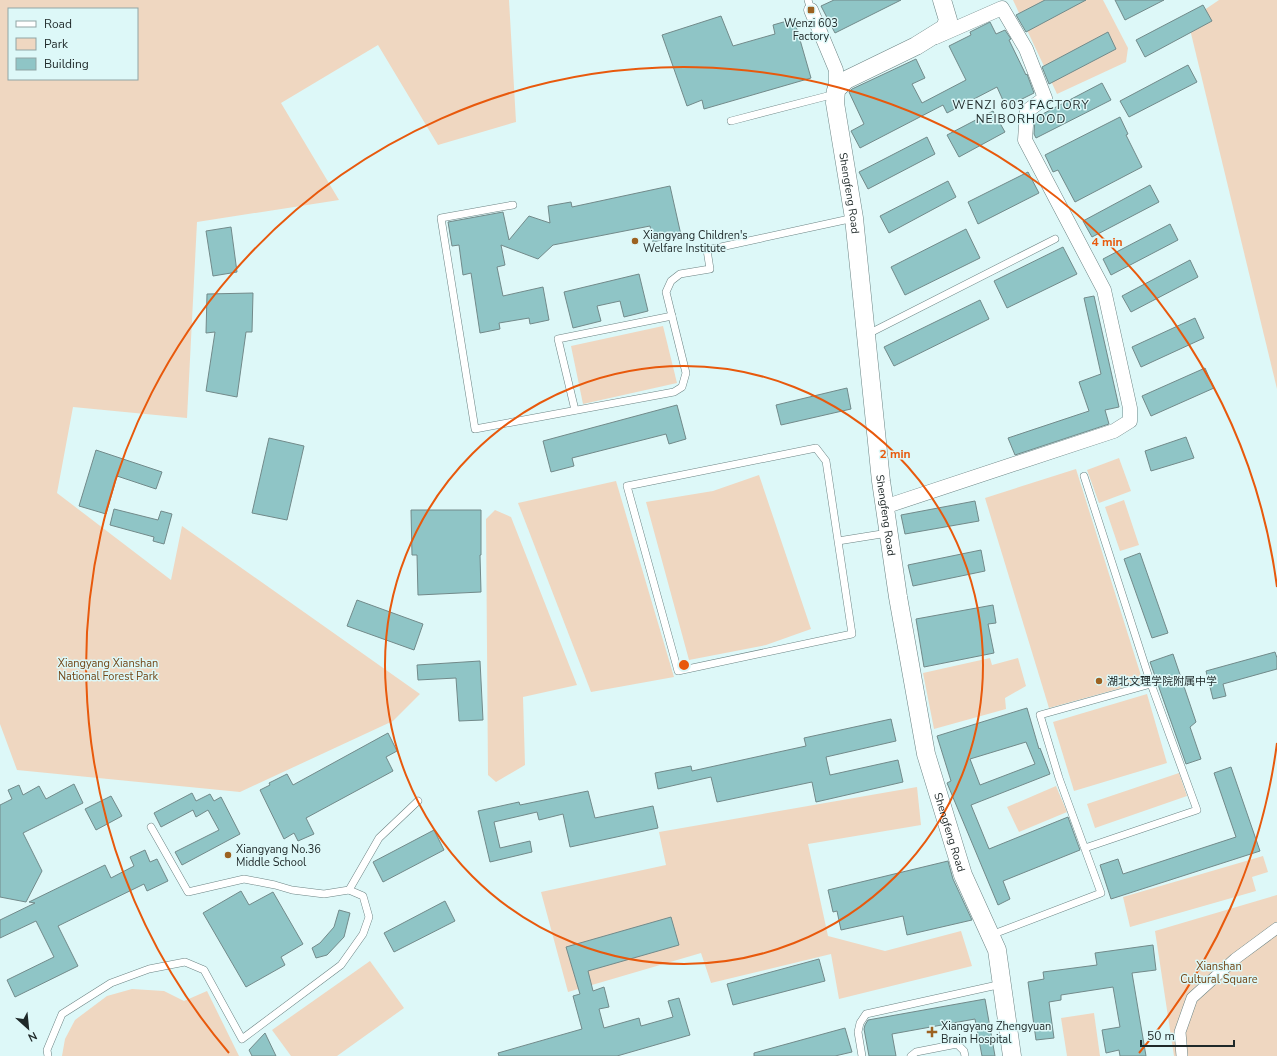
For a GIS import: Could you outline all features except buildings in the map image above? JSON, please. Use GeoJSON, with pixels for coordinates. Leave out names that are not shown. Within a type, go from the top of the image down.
{"type":"FeatureCollection","features":[{"type":"Feature","properties":{"kind":"street"},"geometry":{"type":"LineString","coordinates":[[916,46],[944,28],[948,20],[942,0]]}},
{"type":"Feature","properties":{"kind":"street"},"geometry":{"type":"LineString","coordinates":[[810,5],[836,70],[836,92]]}},
{"type":"Feature","properties":{"kind":"street"},"geometry":{"type":"LineString","coordinates":[[836,92],[846,80],[916,46],[1002,8],[1026,49],[1045,98],[1027,111],[1025,140],[1104,290],[1130,408],[1130,421],[1114,431],[884,507]]}},
{"type":"Feature","properties":{"kind":"street","name":"Shengfeng Road"},"geometry":{"type":"LineString","coordinates":[[836,92],[835,103],[854,218],[884,507],[898,597],[926,754],[963,875],[997,950],[1012,1056]]}},
{"type":"Feature","properties":{"kind":"street"},"geometry":{"type":"LineString","coordinates":[[1182,1056],[1180,1032],[1192,998],[1235,959],[1277,928]]}},
{"type":"Feature","properties":{"kind":"lane"},"geometry":{"type":"LineString","coordinates":[[730,121],[836,92]]}},
{"type":"Feature","properties":{"kind":"lane"},"geometry":{"type":"LineString","coordinates":[[513,206],[441,218],[475,429],[674,392],[682,387],[686,373],[666,292],[671,281],[680,274],[710,269],[707,250],[854,218]]}},
{"type":"Feature","properties":{"kind":"lane"},"geometry":{"type":"LineString","coordinates":[[866,335],[1055,239]]}},
{"type":"Feature","properties":{"kind":"lane"},"geometry":{"type":"LineString","coordinates":[[575,410],[558,339],[672,316]]}},
{"type":"Feature","properties":{"kind":"lane"},"geometry":{"type":"LineString","coordinates":[[816,448],[826,461],[838,541],[852,634],[678,671],[627,486],[816,448]]}},
{"type":"Feature","properties":{"kind":"lane"},"geometry":{"type":"LineString","coordinates":[[1084,476],[1151,684],[1197,810],[1084,848]]}},
{"type":"Feature","properties":{"kind":"lane"},"geometry":{"type":"LineString","coordinates":[[838,541],[888,533]]}},
{"type":"Feature","properties":{"kind":"lane"},"geometry":{"type":"LineString","coordinates":[[991,936],[1101,893],[1059,778],[1040,715],[1151,684]]}},
{"type":"Feature","properties":{"kind":"lane"},"geometry":{"type":"LineString","coordinates":[[349,890],[379,838],[418,801]]}},
{"type":"Feature","properties":{"kind":"lane"},"geometry":{"type":"LineString","coordinates":[[48,1056],[47,1050],[62,1014],[111,983],[150,969],[185,962],[204,970],[242,1039],[341,965],[363,934],[369,917],[363,896],[349,890],[324,894],[292,890],[244,879],[188,892],[151,827]]}},
{"type":"Feature","properties":{"kind":"lane"},"geometry":{"type":"LineString","coordinates":[[862,1056],[858,1032],[860,1023],[866,1014],[1002,984]]}},
{"type":"Feature","properties":{"kind":"lane"},"geometry":{"type":"LineString","coordinates":[[911,1056],[916,1052],[957,1044],[964,1051],[965,1056]]}},
{"type":"Feature","properties":{"kind":"green space","name":"Xiangyang Xianshan National Forest Park"},"geometry":{"type":"Polygon","coordinates":[[[0,0],[509,0],[516,122],[438,145],[378,45],[281,103],[339,200],[197,222],[187,418],[73,407],[57,493],[171,580],[182,526],[420,694],[393,721],[240,792],[17,770],[0,724],[0,0]]]}},
{"type":"Feature","properties":{"kind":"green space"},"geometry":{"type":"Polygon","coordinates":[[[1013,0],[1103,0],[1128,48],[1126,62],[1057,94],[1013,0]]]}},
{"type":"Feature","properties":{"kind":"green space"},"geometry":{"type":"Polygon","coordinates":[[[1219,0],[1277,0],[1277,389],[1188,21],[1219,0]]]}},
{"type":"Feature","properties":{"kind":"green space"},"geometry":{"type":"Polygon","coordinates":[[[663,326],[677,383],[583,404],[571,346],[663,326]]]}},
{"type":"Feature","properties":{"kind":"green space"},"geometry":{"type":"Polygon","coordinates":[[[1119,458],[1131,491],[1099,503],[1087,470],[1119,458]]]}},
{"type":"Feature","properties":{"kind":"green space"},"geometry":{"type":"Polygon","coordinates":[[[1076,469],[1143,682],[1049,708],[985,498],[1076,469]]]}},
{"type":"Feature","properties":{"kind":"green space"},"geometry":{"type":"Polygon","coordinates":[[[759,475],[811,629],[766,645],[689,660],[646,502],[713,491],[759,475]]]}},
{"type":"Feature","properties":{"kind":"green space"},"geometry":{"type":"Polygon","coordinates":[[[616,481],[674,677],[591,692],[518,503],[616,481]]]}},
{"type":"Feature","properties":{"kind":"green space"},"geometry":{"type":"Polygon","coordinates":[[[1124,500],[1139,545],[1120,551],[1105,507],[1124,500]]]}},
{"type":"Feature","properties":{"kind":"green space"},"geometry":{"type":"Polygon","coordinates":[[[495,510],[511,517],[577,685],[523,697],[525,765],[496,782],[488,775],[486,519],[495,510]]]}},
{"type":"Feature","properties":{"kind":"green space"},"geometry":{"type":"Polygon","coordinates":[[[990,658],[992,665],[1018,658],[1026,686],[1005,698],[1006,709],[934,729],[923,673],[990,658]]]}},
{"type":"Feature","properties":{"kind":"green space"},"geometry":{"type":"Polygon","coordinates":[[[1147,694],[1167,763],[1074,791],[1053,722],[1147,694]]]}},
{"type":"Feature","properties":{"kind":"green space"},"geometry":{"type":"Polygon","coordinates":[[[1179,773],[1187,796],[1095,828],[1087,804],[1179,773]]]}},
{"type":"Feature","properties":{"kind":"green space"},"geometry":{"type":"Polygon","coordinates":[[[1056,786],[1067,812],[1019,832],[1007,807],[1056,786]]]}},
{"type":"Feature","properties":{"kind":"green space"},"geometry":{"type":"Polygon","coordinates":[[[917,787],[921,825],[808,844],[828,936],[885,951],[961,931],[972,966],[839,999],[831,954],[711,983],[701,953],[568,992],[541,892],[666,865],[659,832],[917,787]]]}},
{"type":"Feature","properties":{"kind":"green space"},"geometry":{"type":"Polygon","coordinates":[[[1263,856],[1268,872],[1252,877],[1256,891],[1130,927],[1123,897],[1263,856]]]}},
{"type":"Feature","properties":{"kind":"green space","name":"Xianshan Cultural Square"},"geometry":{"type":"Polygon","coordinates":[[[1277,895],[1277,1056],[1174,1056],[1155,931],[1277,895]]]}},
{"type":"Feature","properties":{"kind":"green space"},"geometry":{"type":"Polygon","coordinates":[[[370,961],[404,1008],[337,1056],[291,1056],[272,1030],[370,961]]]}},
{"type":"Feature","properties":{"kind":"green space"},"geometry":{"type":"Polygon","coordinates":[[[132,989],[164,991],[184,1001],[207,991],[239,1056],[62,1056],[65,1039],[75,1020],[107,996],[132,989]]]}},
{"type":"Feature","properties":{"kind":"green space"},"geometry":{"type":"Polygon","coordinates":[[[1094,1013],[1100,1056],[1067,1056],[1061,1018],[1094,1013]]]}},
{"type":"Feature","properties":{"kind":"place","name":"Wenzi 603 Factory"},"geometry":{"type":"Point","coordinates":[811,10]}},
{"type":"Feature","properties":{"kind":"place","name":"Xiangyang Children's Welfare Institute"},"geometry":{"type":"Point","coordinates":[635,241]}},
{"type":"Feature","properties":{"kind":"place","name":"湖北文理学院附属中学"},"geometry":{"type":"Point","coordinates":[1099,681]}},
{"type":"Feature","properties":{"kind":"place","name":"Xiangyang No.36 Middle School"},"geometry":{"type":"Point","coordinates":[228,855]}},
{"type":"Feature","properties":{"kind":"place","name":"Xiangyang Zhengyuan Brain Hospital"},"geometry":{"type":"Point","coordinates":[932,1032]}},
{"type":"Feature","properties":{"kind":"district","name":"WENZI 603 FACTORY NEIBORHOOD"},"geometry":{"type":"Point","coordinates":[1021,112]}}]}
